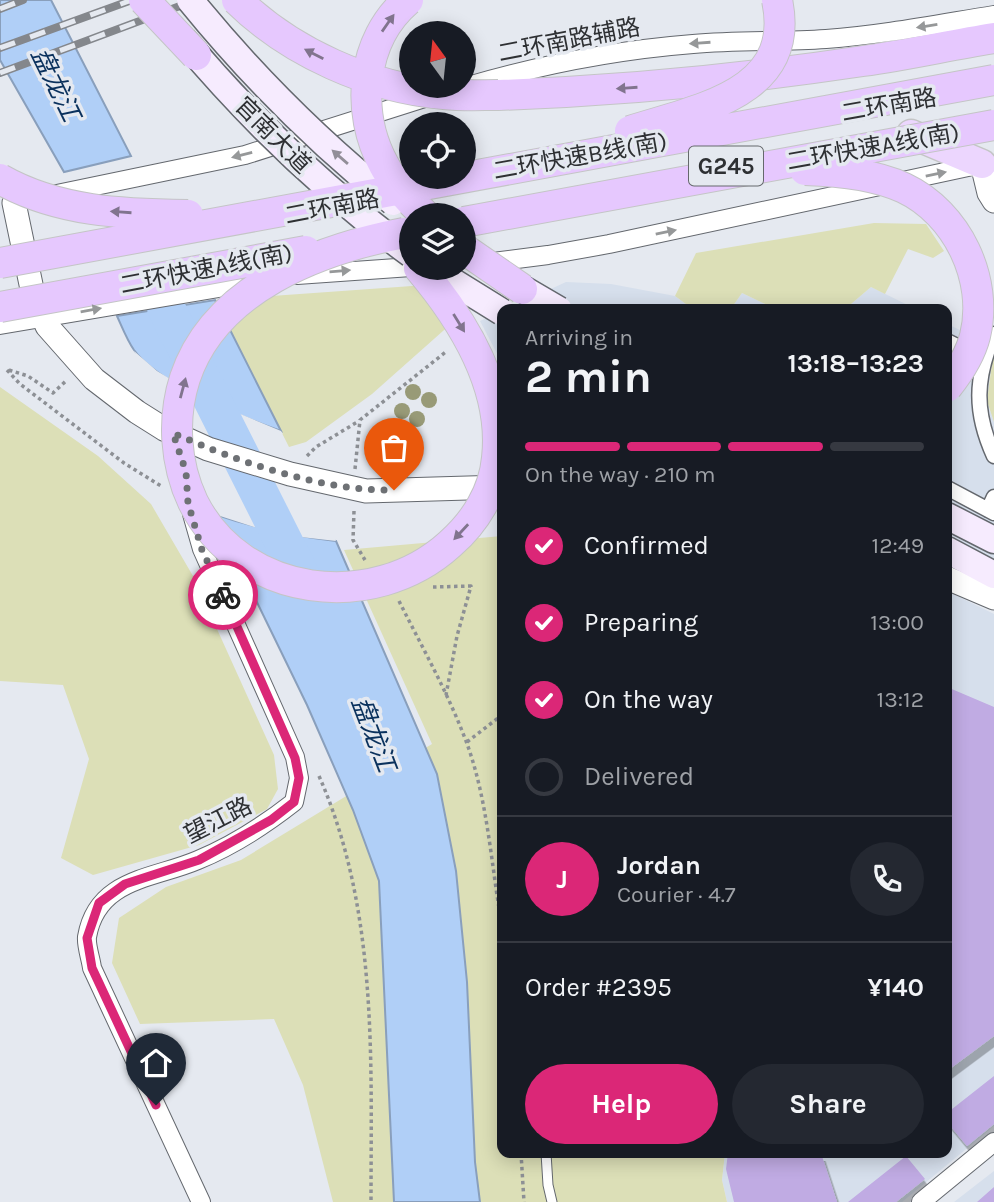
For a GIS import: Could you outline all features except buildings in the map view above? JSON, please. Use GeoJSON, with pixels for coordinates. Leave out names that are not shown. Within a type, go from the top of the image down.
{"type":"FeatureCollection","features":[{"type":"Feature","properties":{"kind":"highway"},"geometry":{"type":"LineString","coordinates":[[144,0],[196,55]]}},
{"type":"Feature","properties":{"kind":"highway"},"geometry":{"type":"LineString","coordinates":[[237,0],[274,31],[339,66],[390,84],[444,94],[528,94],[629,88],[748,76],[866,61],[994,38]]}},
{"type":"Feature","properties":{"kind":"highway"},"geometry":{"type":"LineString","coordinates":[[406,203],[404,193],[383,163],[371,131],[366,107],[366,84],[369,62],[377,41],[387,23],[408,0]]}},
{"type":"Feature","properties":{"kind":"highway"},"geometry":{"type":"LineString","coordinates":[[476,173],[622,134],[736,94],[764,71],[775,52],[781,27],[777,0]]}},
{"type":"Feature","properties":{"kind":"highway","name":"二环快速B线(南)"},"geometry":{"type":"LineString","coordinates":[[476,174],[994,80]]}},
{"type":"Feature","properties":{"kind":"highway","name":"二环快速A线(南)"},"geometry":{"type":"LineString","coordinates":[[476,220],[994,125]]}},
{"type":"Feature","properties":{"kind":"highway"},"geometry":{"type":"LineString","coordinates":[[669,184],[762,171],[815,170],[889,182],[922,199],[943,218],[960,241],[974,276],[977,296],[975,336],[969,355],[952,380]]}},
{"type":"Feature","properties":{"kind":"highway","name":"二环快速B线(南)"},"geometry":{"type":"LineString","coordinates":[[9,265],[343,204],[409,189]]}},
{"type":"Feature","properties":{"kind":"highway"},"geometry":{"type":"LineString","coordinates":[[5,196],[36,196],[85,209],[204,216],[343,204],[399,228]]}},
{"type":"Feature","properties":{"kind":"highway","name":"二环快速A线(南)"},"geometry":{"type":"LineString","coordinates":[[0,307],[399,235]]}},
{"type":"Feature","properties":{"kind":"highway"},"geometry":{"type":"LineString","coordinates":[[399,236],[330,252],[274,278],[220,321],[189,368],[178,409],[179,460],[186,487],[198,513],[215,535],[236,555],[288,582],[317,588],[348,589],[380,583],[412,570],[441,552],[463,532],[480,509],[491,485],[497,459]]}},
{"type":"Feature","properties":{"kind":"highway"},"geometry":{"type":"LineString","coordinates":[[476,259],[522,289]]}},
{"type":"Feature","properties":{"kind":"highway"},"geometry":{"type":"LineString","coordinates":[[428,280],[474,349],[494,405],[497,426]]}},
{"type":"Feature","properties":{"kind":"main road","name":"官南大道"},"geometry":{"type":"LineString","coordinates":[[151,0],[196,55],[262,127],[343,204]]}},
{"type":"Feature","properties":{"kind":"main road","name":"官南大道"},"geometry":{"type":"LineString","coordinates":[[190,0],[246,65],[399,220]]}},
{"type":"Feature","properties":{"kind":"main road","name":"二环南路"},"geometry":{"type":"LineString","coordinates":[[9,265],[994,86]]}},
{"type":"Feature","properties":{"kind":"main road","name":"二环南路"},"geometry":{"type":"LineString","coordinates":[[476,212],[994,118]]}},
{"type":"Feature","properties":{"kind":"main road"},"geometry":{"type":"LineString","coordinates":[[908,133],[988,163]]}},
{"type":"Feature","properties":{"kind":"main road","name":"二环南路"},"geometry":{"type":"LineString","coordinates":[[0,300],[37,306],[399,236]]}},
{"type":"Feature","properties":{"kind":"main road"},"geometry":{"type":"LineString","coordinates":[[450,280],[497,310]]}},
{"type":"Feature","properties":{"kind":"main road"},"geometry":{"type":"LineString","coordinates":[[522,289],[548,304]]}},
{"type":"Feature","properties":{"kind":"main road"},"geometry":{"type":"LineString","coordinates":[[952,519],[994,541]]}},
{"type":"Feature","properties":{"kind":"main road"},"geometry":{"type":"LineString","coordinates":[[952,553],[994,575]]}},
{"type":"Feature","properties":{"kind":"street","name":"二环南路辅路"},"geometry":{"type":"LineString","coordinates":[[5,196],[245,155],[469,85],[577,61],[692,44],[825,39],[985,21]]}},
{"type":"Feature","properties":{"kind":"street"},"geometry":{"type":"LineString","coordinates":[[476,264],[609,244],[988,163],[989,193],[994,201]]}},
{"type":"Feature","properties":{"kind":"street"},"geometry":{"type":"LineString","coordinates":[[5,196],[9,265],[65,348],[94,379],[137,412],[208,449],[296,467],[366,491],[497,487]]}},
{"type":"Feature","properties":{"kind":"street"},"geometry":{"type":"LineString","coordinates":[[0,325],[37,306],[347,270],[399,268]]}},
{"type":"Feature","properties":{"kind":"street"},"geometry":{"type":"LineString","coordinates":[[994,334],[979,379],[979,411],[994,456]]}},
{"type":"Feature","properties":{"kind":"street"},"geometry":{"type":"LineString","coordinates":[[952,344],[985,360]]}},
{"type":"Feature","properties":{"kind":"street","name":"望江路"},"geometry":{"type":"LineString","coordinates":[[176,434],[186,472],[188,503],[202,550],[295,758],[299,778],[294,802],[271,820],[199,860],[125,884],[99,903],[87,938],[92,968],[201,1202]]}},
{"type":"Feature","properties":{"kind":"street"},"geometry":{"type":"LineString","coordinates":[[952,490],[992,507]]}},
{"type":"Feature","properties":{"kind":"street"},"geometry":{"type":"LineString","coordinates":[[952,580],[994,598]]}},
{"type":"Feature","properties":{"kind":"street"},"geometry":{"type":"LineString","coordinates":[[921,1202],[994,1142]]}},
{"type":"Feature","properties":{"kind":"lane"},"geometry":{"type":"LineString","coordinates":[[546,1158],[552,1202]]}},
{"type":"Feature","properties":{"kind":"path"},"geometry":{"type":"LineString","coordinates":[[296,467],[316,447],[360,420],[451,349]]}},
{"type":"Feature","properties":{"kind":"path"},"geometry":{"type":"LineString","coordinates":[[53,393],[28,376],[7,370],[20,384],[124,463],[188,503]]}},
{"type":"Feature","properties":{"kind":"path"},"geometry":{"type":"LineString","coordinates":[[360,420],[353,540],[369,569]]}},
{"type":"Feature","properties":{"kind":"path"},"geometry":{"type":"LineString","coordinates":[[432,587],[471,586],[457,636],[446,697]]}},
{"type":"Feature","properties":{"kind":"path"},"geometry":{"type":"LineString","coordinates":[[399,600],[467,743],[484,810],[497,894]]}},
{"type":"Feature","properties":{"kind":"path"},"geometry":{"type":"LineString","coordinates":[[467,743],[497,719]]}},
{"type":"Feature","properties":{"kind":"path"},"geometry":{"type":"LineString","coordinates":[[295,758],[319,777],[344,842],[365,951],[371,1037],[371,1202]]}},
{"type":"Feature","properties":{"kind":"path"},"geometry":{"type":"LineString","coordinates":[[521,1158],[524,1202]]}},
{"type":"Feature","properties":{"kind":"shaded area"},"geometry":{"type":"Polygon","coordinates":[[[566,282],[611,284],[675,296],[686,304],[518,304],[566,282]]]}},
{"type":"Feature","properties":{"kind":"shaded area"},"geometry":{"type":"Polygon","coordinates":[[[871,287],[906,304],[851,304],[871,287]]]}},
{"type":"Feature","properties":{"kind":"shaded area"},"geometry":{"type":"Polygon","coordinates":[[[742,293],[765,304],[734,304],[742,293]]]}},
{"type":"Feature","properties":{"kind":"shaded area"},"geometry":{"type":"Polygon","coordinates":[[[497,313],[497,353],[480,321],[497,313]]]}},
{"type":"Feature","properties":{"kind":"shaded area"},"geometry":{"type":"Polygon","coordinates":[[[952,326],[994,346],[987,401],[994,422],[994,585],[952,564],[952,326]]]}},
{"type":"Feature","properties":{"kind":"shaded area"},"geometry":{"type":"Polygon","coordinates":[[[952,593],[994,614],[994,1126],[902,1202],[727,1202],[722,1180],[724,1158],[952,1158],[952,593]]]}},
{"type":"Feature","properties":{"kind":"shaded area"},"geometry":{"type":"Polygon","coordinates":[[[994,1171],[994,1202],[954,1202],[994,1171]]]}},
{"type":"Feature","properties":{"kind":"green space"},"geometry":{"type":"Polygon","coordinates":[[[874,223],[926,224],[944,251],[933,258],[908,249],[885,294],[871,287],[851,304],[765,304],[742,293],[734,304],[686,304],[675,296],[696,253],[874,223]]]}},
{"type":"Feature","properties":{"kind":"green space"},"geometry":{"type":"Polygon","coordinates":[[[412,286],[469,287],[470,307],[372,394],[306,442],[289,447],[215,300],[412,286]]]}},
{"type":"Feature","properties":{"kind":"green space"},"geometry":{"type":"Polygon","coordinates":[[[994,348],[994,422],[987,401],[994,348]]]}},
{"type":"Feature","properties":{"kind":"green space"},"geometry":{"type":"Polygon","coordinates":[[[0,387],[98,456],[151,504],[193,576],[274,755],[278,789],[267,809],[199,845],[93,875],[61,858],[89,759],[63,685],[0,681],[0,387]]]}},
{"type":"Feature","properties":{"kind":"green space"},"geometry":{"type":"Polygon","coordinates":[[[497,536],[497,1158],[724,1158],[722,1180],[727,1202],[333,1202],[303,1085],[274,1019],[140,1024],[112,963],[119,918],[166,887],[241,860],[432,744],[344,550],[497,536]]]}},
{"type":"Feature","properties":{"kind":"water"},"geometry":{"type":"Polygon","coordinates":[[[0,0],[51,0],[131,156],[64,172],[0,60],[0,0]]]}},
{"type":"Feature","properties":{"kind":"water"},"geometry":{"type":"Polygon","coordinates":[[[215,300],[281,431],[202,398],[162,375],[134,350],[117,316],[215,300]]]}},
{"type":"Feature","properties":{"kind":"water"},"geometry":{"type":"Polygon","coordinates":[[[214,514],[275,531],[336,541],[437,774],[456,871],[467,982],[475,1162],[480,1202],[394,1202],[379,881],[353,810],[307,705],[214,514]]]}},
{"type":"Feature","properties":{"kind":"pier"},"geometry":{"type":"Polygon","coordinates":[[[134,351],[157,371],[200,397],[283,434],[198,401],[155,374],[138,359],[134,351]]]}},
{"type":"Feature","properties":{"kind":"pier"},"geometry":{"type":"Polygon","coordinates":[[[215,511],[255,524],[302,534],[334,537],[336,541],[254,527],[214,514],[215,511]]]}},
{"type":"Feature","properties":{"kind":"waterway","name":"盘龙江"},"geometry":{"type":"LineString","coordinates":[[166,308],[302,578]]}},
{"type":"Feature","properties":{"kind":"railway"},"geometry":{"type":"LineString","coordinates":[[0,9],[23,0]]}},
{"type":"Feature","properties":{"kind":"railway"},"geometry":{"type":"LineString","coordinates":[[0,48],[132,0]]}},
{"type":"Feature","properties":{"kind":"railway"},"geometry":{"type":"LineString","coordinates":[[0,73],[196,0]]}},
{"type":"Feature","properties":{"kind":"way so far"},"geometry":{"type":"LineString","coordinates":[[223,595],[202,550],[188,503],[186,472],[173,433],[208,449],[290,474],[366,491],[394,490]]}},
{"type":"Feature","properties":{"kind":"route"},"geometry":{"type":"LineString","coordinates":[[156,1105],[92,968],[87,938],[99,903],[125,884],[199,860],[271,820],[294,802],[299,778],[295,758],[223,595]]}}]}
